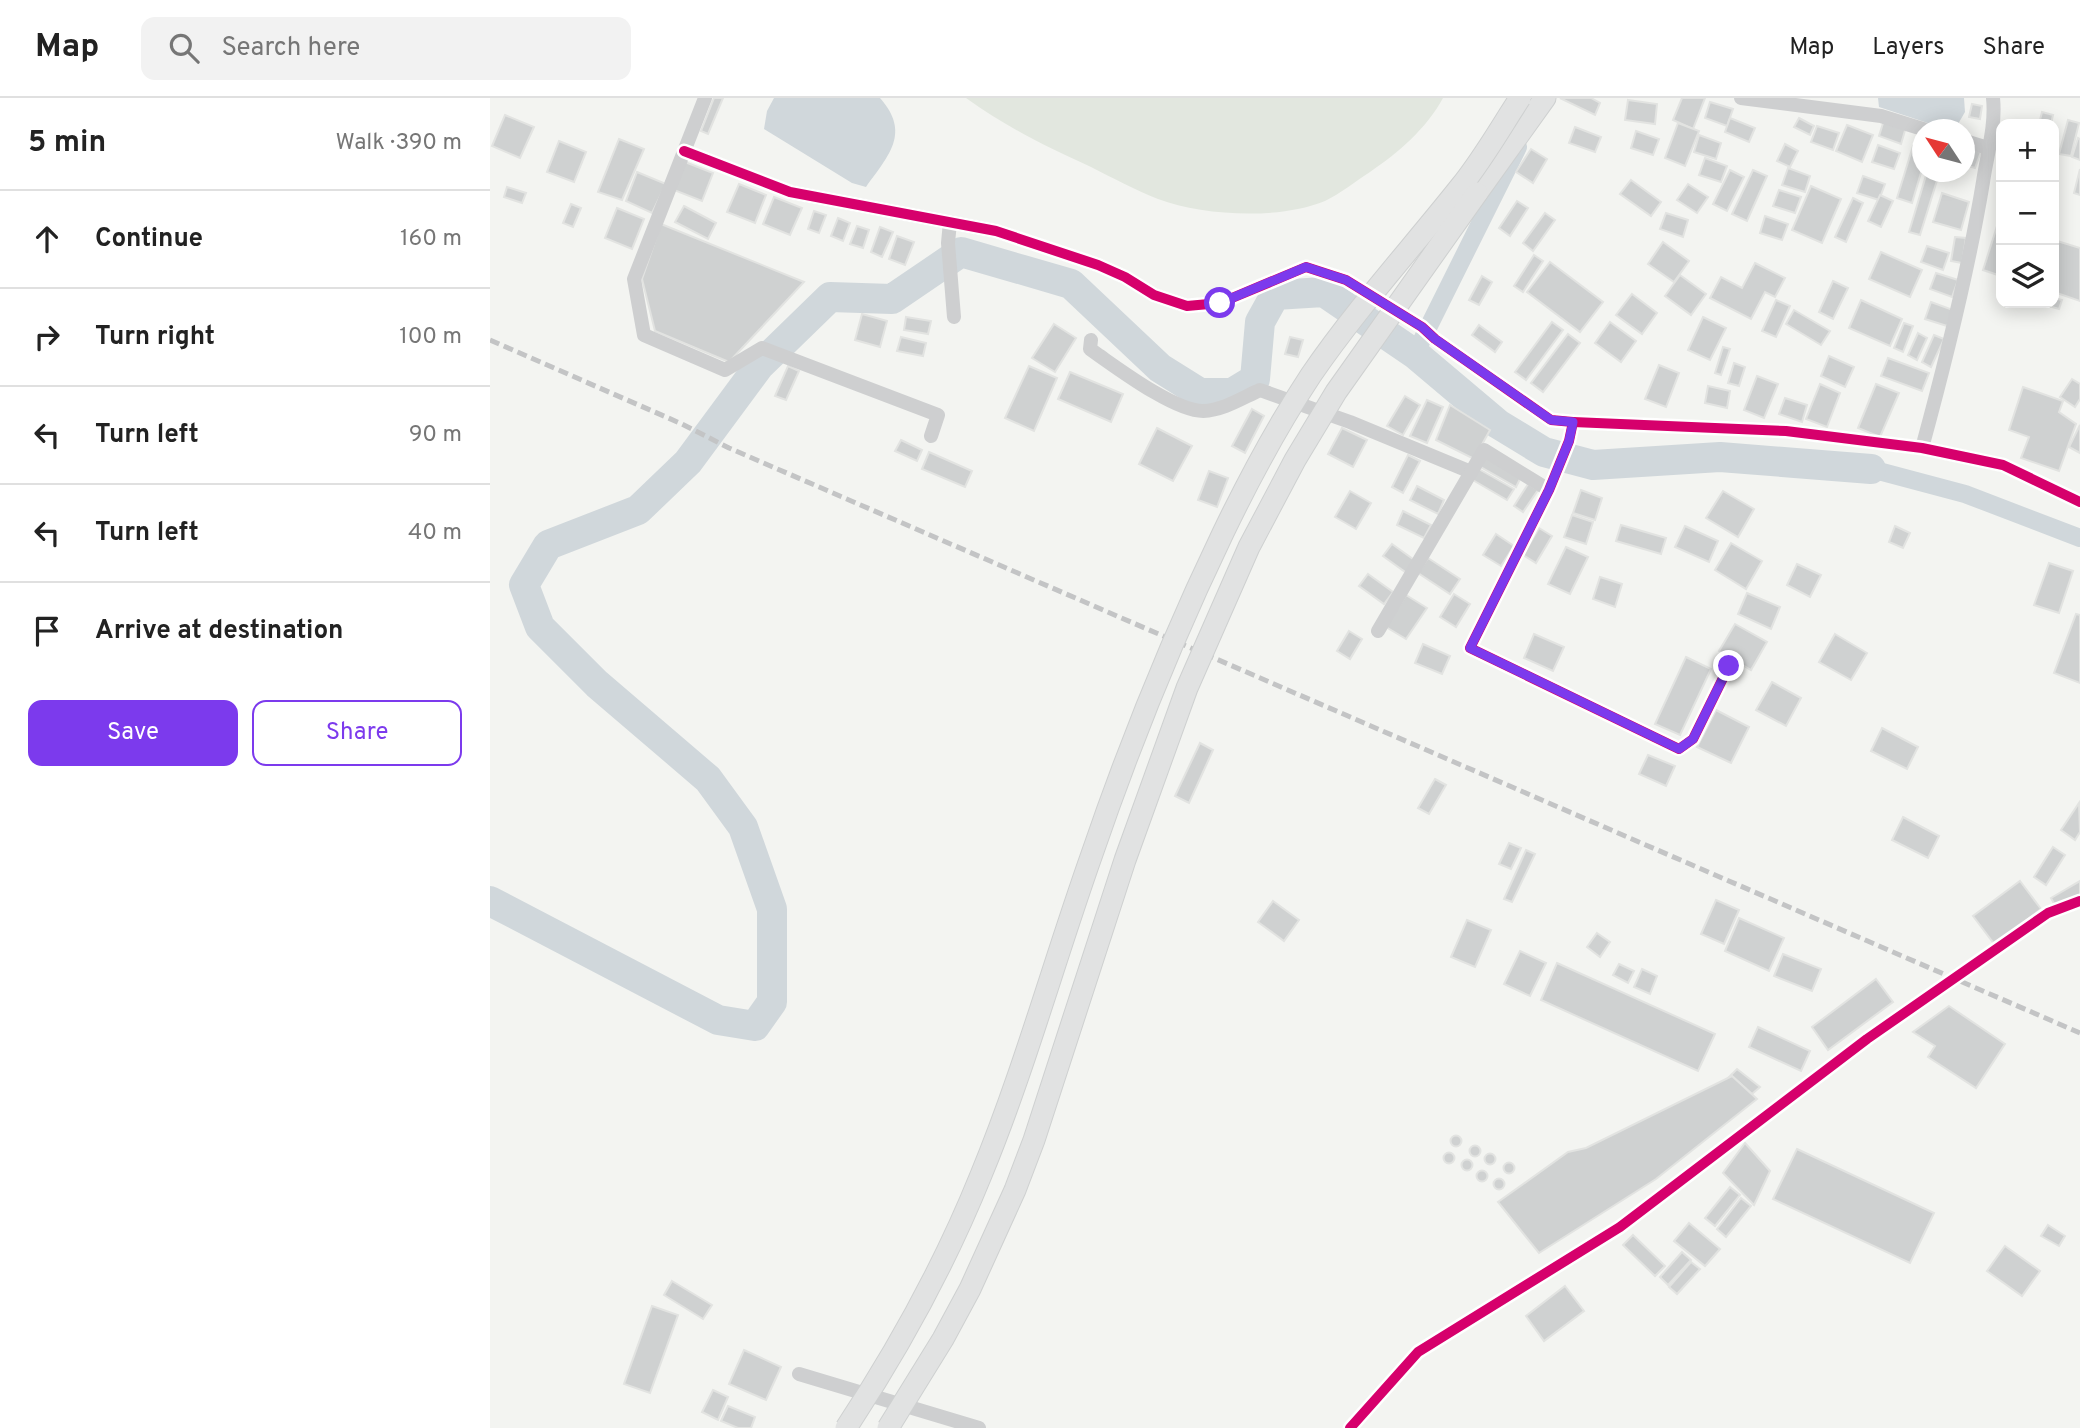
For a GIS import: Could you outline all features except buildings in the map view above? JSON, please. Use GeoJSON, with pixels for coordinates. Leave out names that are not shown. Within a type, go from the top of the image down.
{"type":"FeatureCollection","features":[{"type":"Feature","properties":{"kind":"main road"},"geometry":{"type":"LineString","coordinates":[[846,1428],[913,1319],[943,1262],[974,1192],[1000,1124],[1093,850],[1160,674],[1222,534],[1267,446],[1311,375],[1372,292],[1464,183],[1520,98]]}},
{"type":"Feature","properties":{"kind":"main road"},"geometry":{"type":"LineString","coordinates":[[888,1428],[943,1339],[970,1289],[1015,1191],[1125,860],[1182,701],[1249,547],[1295,460],[1336,392],[1545,98]]}},
{"type":"Feature","properties":{"kind":"street"},"geometry":{"type":"LineString","coordinates":[[705,98],[634,279],[644,335],[725,370],[762,348],[938,415],[931,436]]}},
{"type":"Feature","properties":{"kind":"street"},"geometry":{"type":"LineString","coordinates":[[1741,98],[1881,116],[1912,126]]}},
{"type":"Feature","properties":{"kind":"street"},"geometry":{"type":"LineString","coordinates":[[1922,448],[1952,340],[1971,256],[1993,131],[1993,98]]}},
{"type":"Feature","properties":{"kind":"street"},"geometry":{"type":"LineString","coordinates":[[1975,144],[1988,148]]}},
{"type":"Feature","properties":{"kind":"street"},"geometry":{"type":"LineString","coordinates":[[684,151],[790,192],[996,231],[1070,255],[1125,277],[1154,295],[1187,306],[1220,303],[1306,267],[1346,280],[1422,327],[1435,339],[1551,420],[1786,431],[1922,448],[2003,465],[2080,502]]}},
{"type":"Feature","properties":{"kind":"street"},"geometry":{"type":"LineString","coordinates":[[950,222],[949,266],[954,317]]}},
{"type":"Feature","properties":{"kind":"street"},"geometry":{"type":"LineString","coordinates":[[1091,340],[1090,349],[1159,394],[1184,406],[1202,411],[1225,407],[1260,390],[1350,422],[1471,472]]}},
{"type":"Feature","properties":{"kind":"street"},"geometry":{"type":"LineString","coordinates":[[1573,422],[1569,441],[1549,490],[1470,648],[1679,749],[1693,739],[1729,666]]}},
{"type":"Feature","properties":{"kind":"street"},"geometry":{"type":"LineString","coordinates":[[1378,631],[1484,450],[1549,490]]}},
{"type":"Feature","properties":{"kind":"street"},"geometry":{"type":"LineString","coordinates":[[1350,1428],[1418,1352],[1619,1227],[1867,1039],[2048,913],[2080,901]]}},
{"type":"Feature","properties":{"kind":"street"},"geometry":{"type":"LineString","coordinates":[[799,1374],[979,1428]]}},
{"type":"Feature","properties":{"kind":"shaded area"},"geometry":{"type":"Polygon","coordinates":[[[774,98],[880,98],[894,122],[895,133],[889,154],[866,187],[852,183],[764,129],[767,111],[774,98]]]}},
{"type":"Feature","properties":{"kind":"shaded area"},"geometry":{"type":"Polygon","coordinates":[[[966,98],[1443,98],[1429,120],[1401,148],[1381,165],[1331,198],[1286,211],[1241,213],[1197,209],[1158,199],[1027,136],[966,98]]]}},
{"type":"Feature","properties":{"kind":"shaded area"},"geometry":{"type":"Polygon","coordinates":[[[1878,98],[1964,98],[1965,112],[1961,119],[1916,119],[1879,107],[1878,98]]]}},
{"type":"Feature","properties":{"kind":"waterway"},"geometry":{"type":"LineString","coordinates":[[1415,354],[1518,147]]}},
{"type":"Feature","properties":{"kind":"waterway"},"geometry":{"type":"LineString","coordinates":[[490,901],[718,1020],[755,1026],[772,1002],[772,909],[743,827],[708,779],[597,684],[540,627],[524,585],[548,545],[638,510],[688,462],[759,366],[830,297],[892,299],[961,252],[1071,284],[1160,368],[1200,393],[1232,393],[1255,379],[1260,322],[1275,295],[1324,292],[1415,354],[1498,424],[1544,452],[1593,465],[1720,457],[1871,469]]}},
{"type":"Feature","properties":{"kind":"waterway"},"geometry":{"type":"LineString","coordinates":[[1871,469],[1965,494],[2080,538]]}},
{"type":"Feature","properties":{"kind":"railway"},"geometry":{"type":"LineString","coordinates":[[490,340],[682,424],[729,448],[2080,1033]]}},
{"type":"Feature","properties":{"kind":"cycle path"},"geometry":{"type":"LineString","coordinates":[[684,151],[790,192],[996,231],[1098,265],[1125,277],[1154,295],[1187,306],[1220,303],[1306,267],[1346,280],[1422,327],[1435,339],[1551,420],[1573,422]]}},
{"type":"Feature","properties":{"kind":"cycle path"},"geometry":{"type":"LineString","coordinates":[[1729,666],[1693,739],[1679,749],[1470,648],[1549,490],[1569,441],[1573,422],[1786,431],[1922,448],[2003,465],[2080,502]]}},
{"type":"Feature","properties":{"kind":"cycle path"},"geometry":{"type":"LineString","coordinates":[[1350,1428],[1418,1352],[1620,1227],[1867,1039],[2048,913],[2080,901]]}},
{"type":"Feature","properties":{"kind":"route"},"geometry":{"type":"LineString","coordinates":[[1220,303],[1306,267],[1346,280],[1422,327],[1435,339],[1551,420],[1573,422],[1569,441],[1549,490],[1470,648],[1679,749],[1693,739],[1729,666]]}}]}
